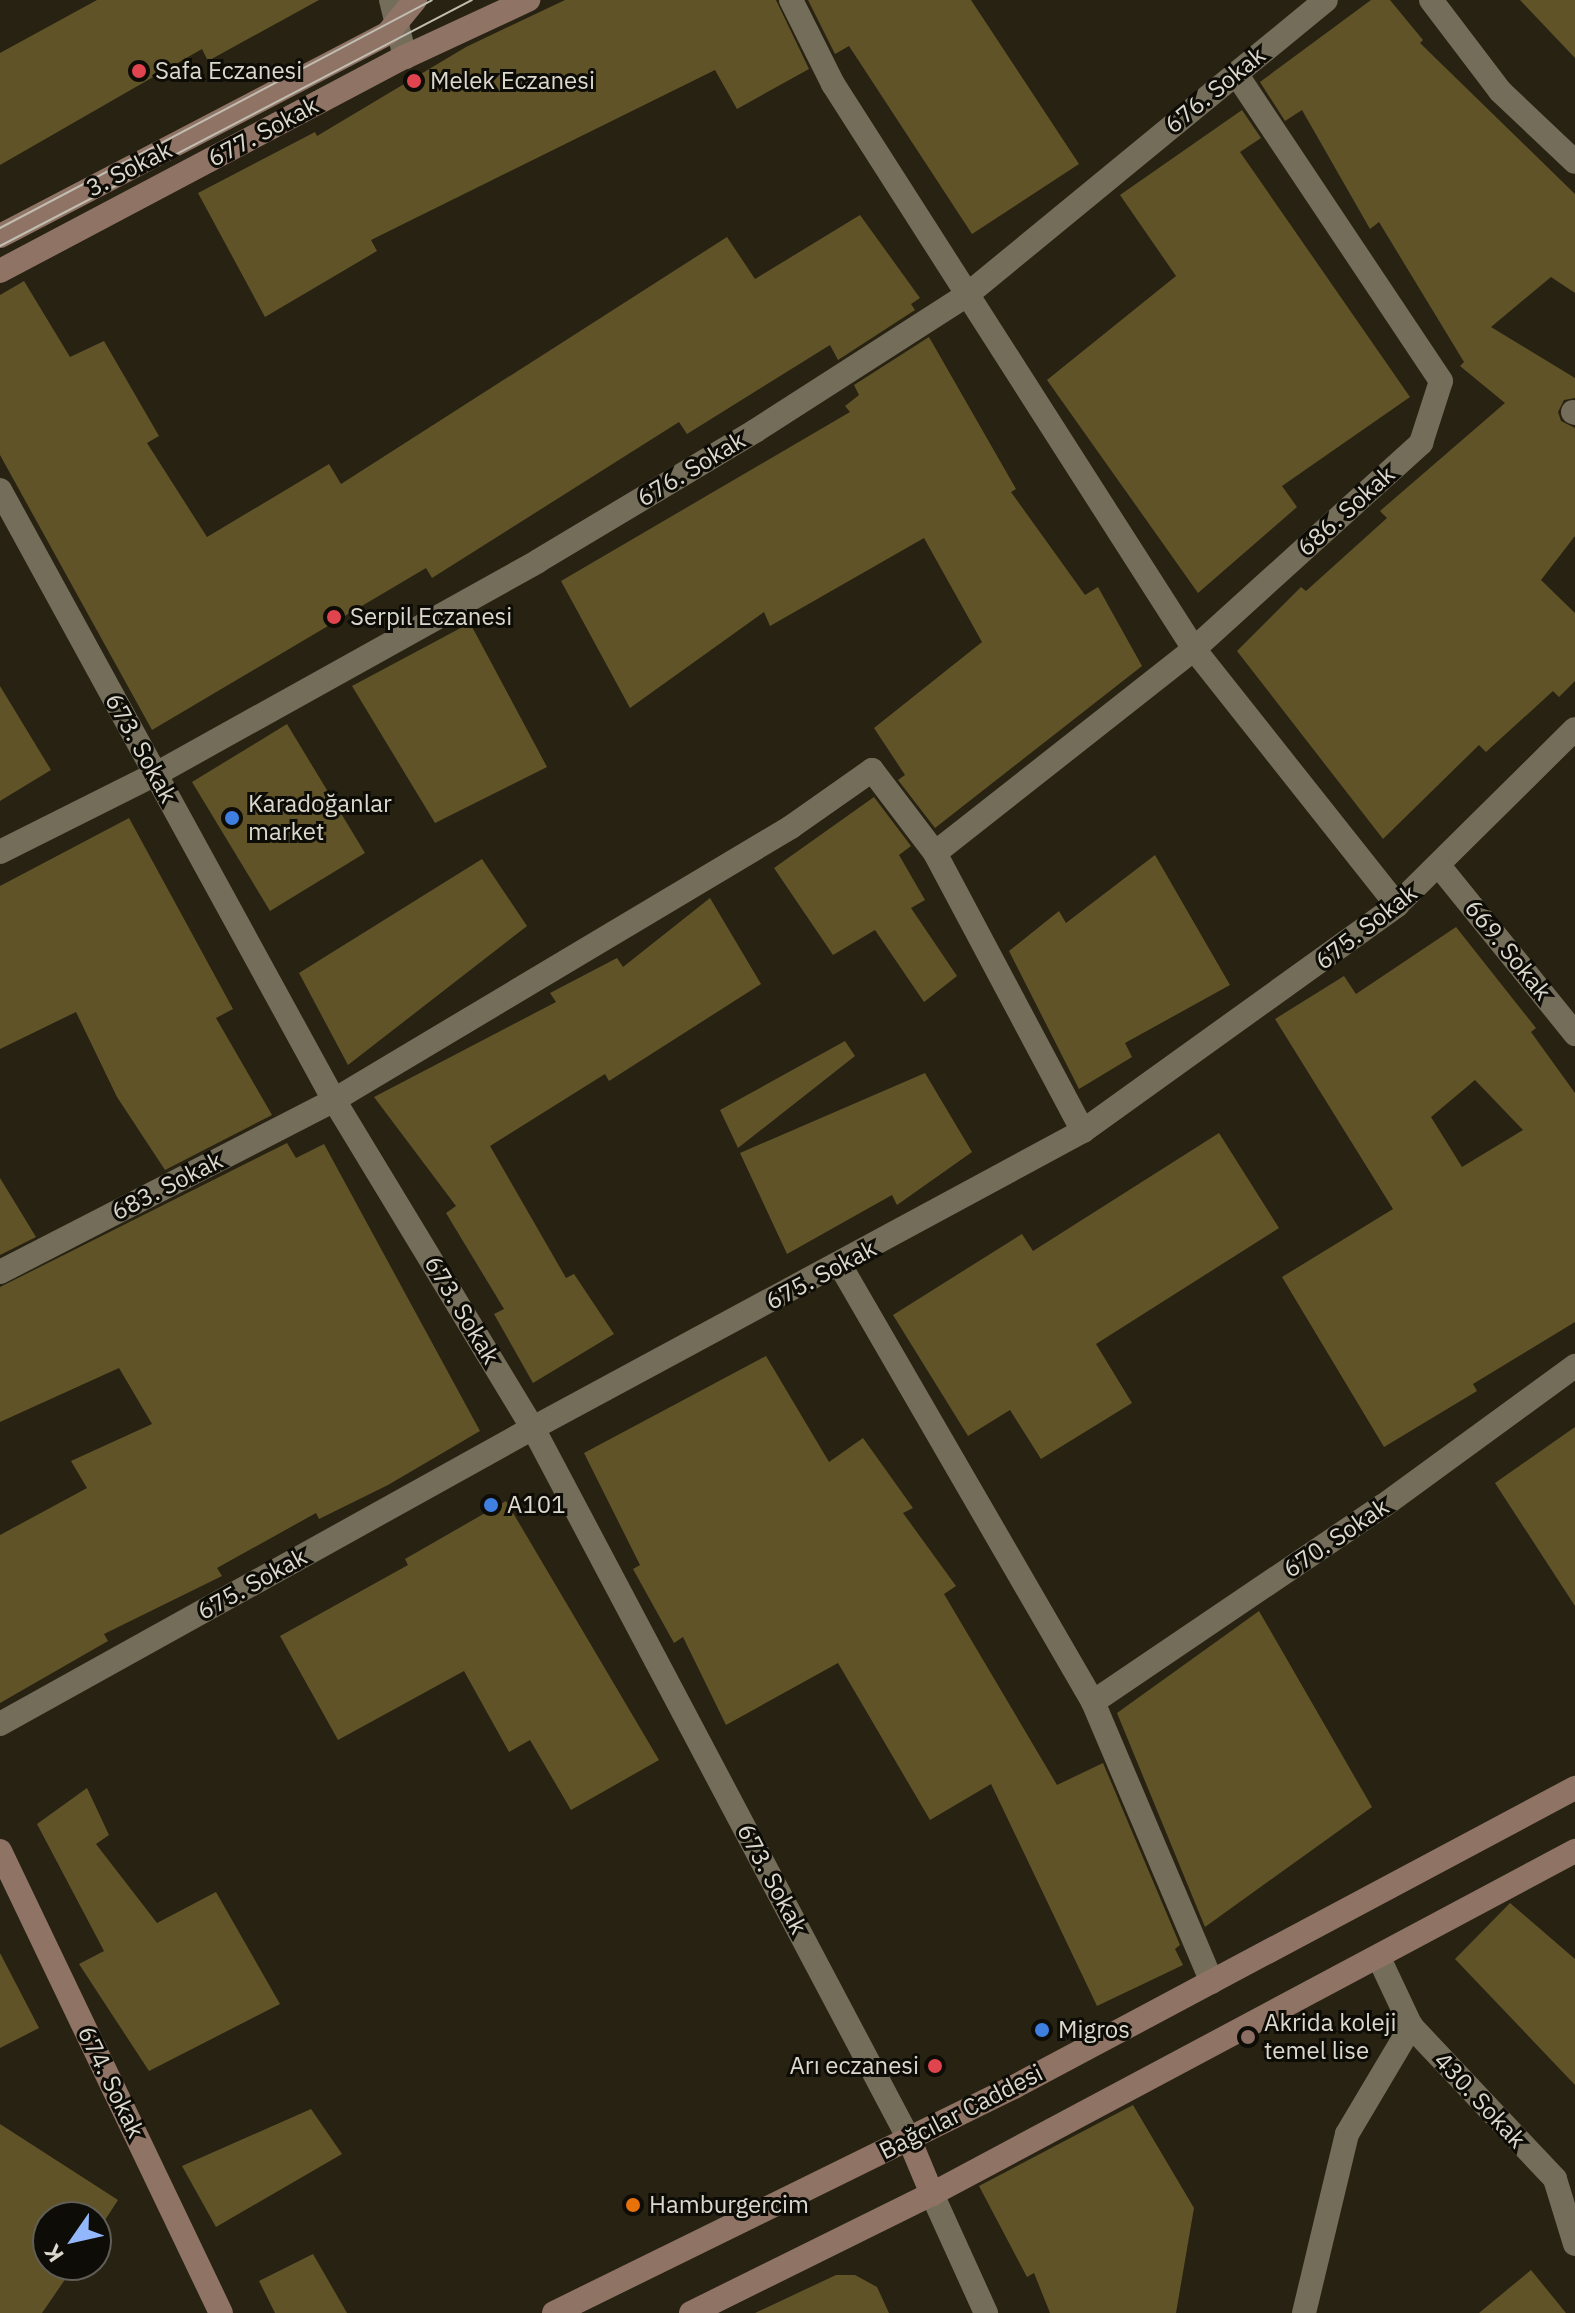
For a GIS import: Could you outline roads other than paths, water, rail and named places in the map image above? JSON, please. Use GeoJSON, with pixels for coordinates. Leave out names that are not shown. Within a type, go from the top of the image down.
{"type":"FeatureCollection","features":[{"type":"Feature","properties":{"kind":"main road","name":"3. Sokak"},"geometry":{"type":"LineString","coordinates":[[0,236],[388,33],[392,10],[415,0]]}},
{"type":"Feature","properties":{"kind":"main road","name":"677. Sokak"},"geometry":{"type":"LineString","coordinates":[[0,271],[405,57],[528,0]]}},
{"type":"Feature","properties":{"kind":"main road","name":"Bağcılar Caddesi"},"geometry":{"type":"LineString","coordinates":[[554,2313],[909,2139],[1575,1788]]}},
{"type":"Feature","properties":{"kind":"main road","name":"674. Sokak"},"geometry":{"type":"LineString","coordinates":[[0,1851],[221,2313]]}},
{"type":"Feature","properties":{"kind":"main road"},"geometry":{"type":"LineString","coordinates":[[691,2313],[932,2194],[1572,1858]]}},
{"type":"Feature","properties":{"kind":"main road"},"geometry":{"type":"LineString","coordinates":[[909,2139],[932,2194]]}},
{"type":"Feature","properties":{"kind":"street"},"geometry":{"type":"LineString","coordinates":[[791,0],[833,84],[1194,649],[1397,905]]}},
{"type":"Feature","properties":{"kind":"street","name":"676. Sokak"},"geometry":{"type":"LineString","coordinates":[[0,852],[156,774],[538,561],[968,294],[1326,0]]}},
{"type":"Feature","properties":{"kind":"street"},"geometry":{"type":"LineString","coordinates":[[1431,0],[1500,91],[1575,162]]}},
{"type":"Feature","properties":{"kind":"street"},"geometry":{"type":"LineString","coordinates":[[392,10],[405,57]]}},
{"type":"Feature","properties":{"kind":"street","name":"686. Sokak"},"geometry":{"type":"LineString","coordinates":[[935,853],[1194,649],[1421,443],[1441,381],[1236,74]]}},
{"type":"Feature","properties":{"kind":"street","name":"673. Sokak"},"geometry":{"type":"LineString","coordinates":[[0,490],[334,1100],[533,1428],[909,2139]]}},
{"type":"Feature","properties":{"kind":"street","name":"675. Sokak"},"geometry":{"type":"LineString","coordinates":[[0,1724],[533,1428],[840,1265],[1083,1131],[1397,905],[1440,867],[1575,729]]}},
{"type":"Feature","properties":{"kind":"street","name":"683. Sokak"},"geometry":{"type":"LineString","coordinates":[[0,1272],[334,1100],[791,827],[872,770],[935,853]]}},
{"type":"Feature","properties":{"kind":"street"},"geometry":{"type":"LineString","coordinates":[[935,853],[1083,1131]]}},
{"type":"Feature","properties":{"kind":"street","name":"669. Sokak"},"geometry":{"type":"LineString","coordinates":[[1440,867],[1575,1034]]}},
{"type":"Feature","properties":{"kind":"street"},"geometry":{"type":"LineString","coordinates":[[840,1265],[1093,1702],[1212,1982]]}},
{"type":"Feature","properties":{"kind":"street","name":"670. Sokak"},"geometry":{"type":"LineString","coordinates":[[1093,1702],[1383,1506],[1575,1366]]}},
{"type":"Feature","properties":{"kind":"street","name":"430. Sokak"},"geometry":{"type":"LineString","coordinates":[[1379,1958],[1411,2026],[1555,2179],[1575,2244]]}},
{"type":"Feature","properties":{"kind":"street"},"geometry":{"type":"LineString","coordinates":[[1304,2313],[1347,2134],[1411,2026]]}},
{"type":"Feature","properties":{"kind":"street"},"geometry":{"type":"LineString","coordinates":[[932,2194],[986,2313]]}},
{"type":"Feature","properties":{"kind":"tram line"},"geometry":{"type":"LineString","coordinates":[[0,228],[432,0]]}},
{"type":"Feature","properties":{"kind":"tram line"},"geometry":{"type":"LineString","coordinates":[[0,246],[472,0]]}},
{"type":"Feature","properties":{"kind":"place","name":"Safa Eczanesi"},"geometry":{"type":"Point","coordinates":[139,71]}},
{"type":"Feature","properties":{"kind":"place","name":"Melek Eczanesi"},"geometry":{"type":"Point","coordinates":[414,81]}},
{"type":"Feature","properties":{"kind":"place","name":"Serpil Eczanesi"},"geometry":{"type":"Point","coordinates":[334,617]}},
{"type":"Feature","properties":{"kind":"place","name":"Karadoğanlar market"},"geometry":{"type":"Point","coordinates":[232,818]}},
{"type":"Feature","properties":{"kind":"place","name":"A101"},"geometry":{"type":"Point","coordinates":[491,1505]}},
{"type":"Feature","properties":{"kind":"place","name":"Migros"},"geometry":{"type":"Point","coordinates":[1042,2030]}},
{"type":"Feature","properties":{"kind":"place","name":"Akrida koleji temel lise"},"geometry":{"type":"Point","coordinates":[1248,2037]}},
{"type":"Feature","properties":{"kind":"place","name":"Arı eczanesi"},"geometry":{"type":"Point","coordinates":[935,2066]}},
{"type":"Feature","properties":{"kind":"place","name":"Hamburgercim"},"geometry":{"type":"Point","coordinates":[633,2205]}}]}
